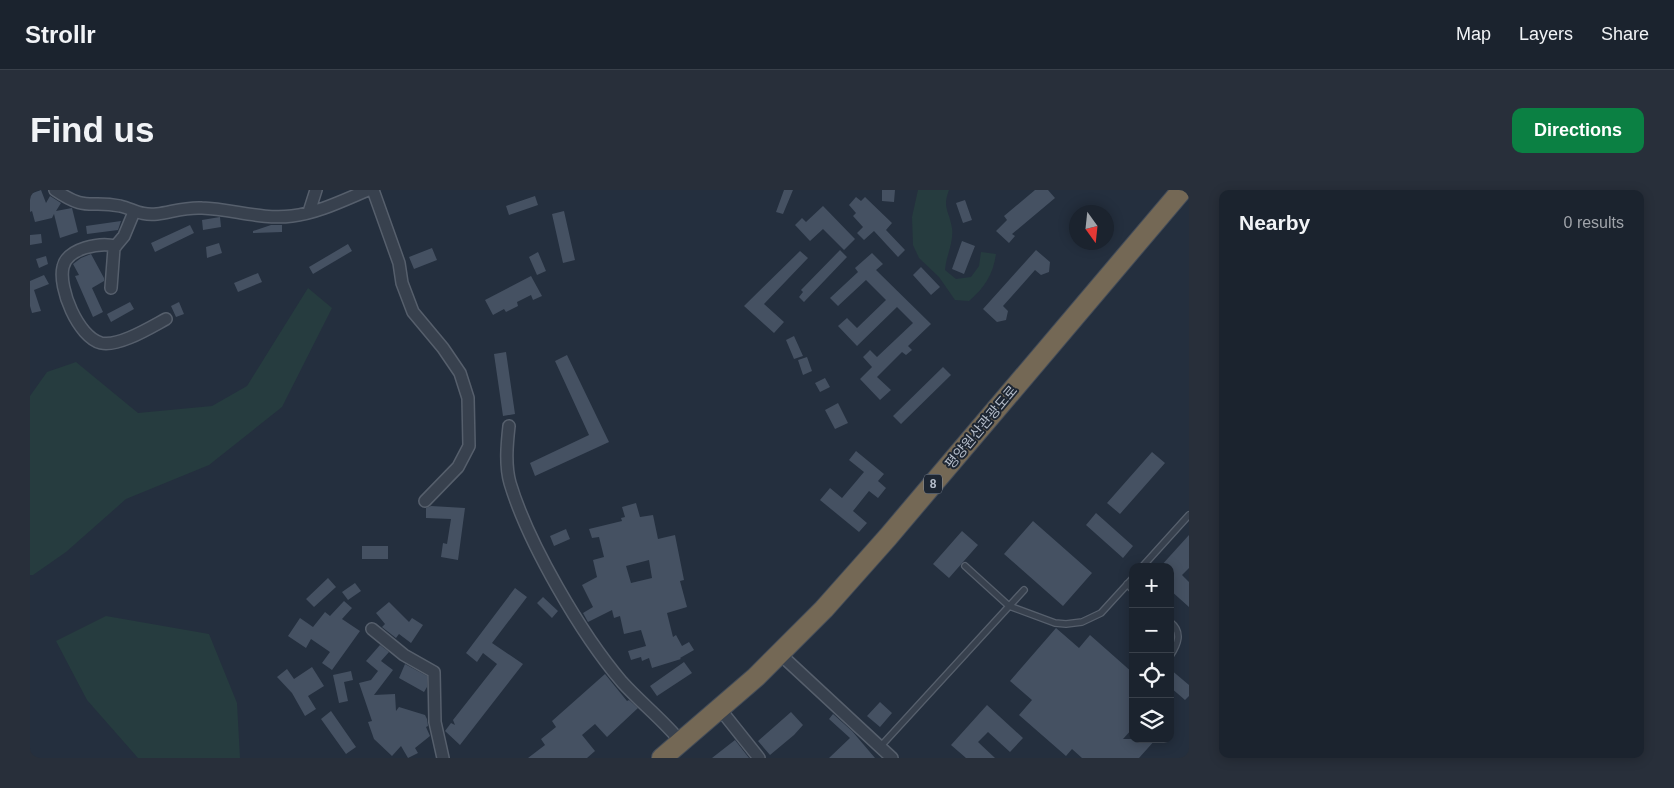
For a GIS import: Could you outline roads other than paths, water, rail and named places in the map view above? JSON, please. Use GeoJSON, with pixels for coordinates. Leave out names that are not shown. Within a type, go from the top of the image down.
{"type":"FeatureCollection","features":[{"type":"Feature","properties":{"kind":"highway","name":"평양원산관광도로"},"geometry":{"type":"LineString","coordinates":[[662,758],[720,709],[780,654],[888,537],[1182,190]]}},
{"type":"Feature","properties":{"kind":"street"},"geometry":{"type":"LineString","coordinates":[[55,190],[71,201],[82,205],[121,206],[134,212],[156,214],[178,208],[202,208],[273,218],[295,216],[333,205],[368,190]]}},
{"type":"Feature","properties":{"kind":"street"},"geometry":{"type":"LineString","coordinates":[[309,212],[316,190]]}},
{"type":"Feature","properties":{"kind":"street"},"geometry":{"type":"LineString","coordinates":[[373,190],[399,263],[402,283],[413,312],[443,348],[460,373],[468,398],[469,446],[458,467],[425,500]]}},
{"type":"Feature","properties":{"kind":"street"},"geometry":{"type":"LineString","coordinates":[[110,288],[111,268],[116,246],[124,236],[134,212]]}},
{"type":"Feature","properties":{"kind":"street"},"geometry":{"type":"LineString","coordinates":[[116,246],[105,243],[90,246],[71,257],[63,266],[64,285],[75,320],[89,335],[101,343],[118,341],[166,319]]}},
{"type":"Feature","properties":{"kind":"street"},"geometry":{"type":"LineString","coordinates":[[509,426],[506,447],[510,481],[535,544],[572,610],[607,663],[681,742]]}},
{"type":"Feature","properties":{"kind":"street"},"geometry":{"type":"LineString","coordinates":[[372,629],[404,655],[434,672],[435,722],[443,758]]}},
{"type":"Feature","properties":{"kind":"street"},"geometry":{"type":"LineString","coordinates":[[780,654],[892,758]]}},
{"type":"Feature","properties":{"kind":"street"},"geometry":{"type":"LineString","coordinates":[[720,709],[759,758]]}},
{"type":"Feature","properties":{"kind":"lane"},"geometry":{"type":"LineString","coordinates":[[1146,563],[1189,515]]}},
{"type":"Feature","properties":{"kind":"lane"},"geometry":{"type":"LineString","coordinates":[[965,566],[1008,606],[1055,623],[1082,622],[1101,613],[1127,584]]}},
{"type":"Feature","properties":{"kind":"lane"},"geometry":{"type":"LineString","coordinates":[[880,747],[1024,590]]}},
{"type":"Feature","properties":{"kind":"lane"},"geometry":{"type":"LineString","coordinates":[[1174,627],[1179,633],[1178,642],[1174,649]]}}]}
